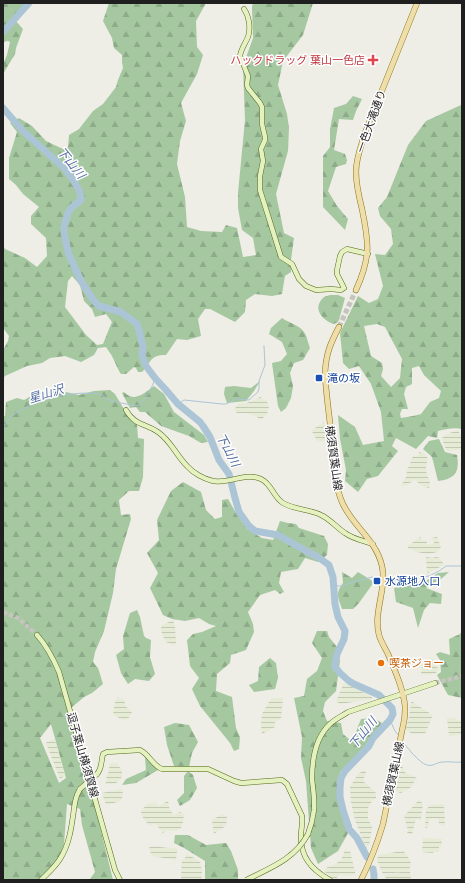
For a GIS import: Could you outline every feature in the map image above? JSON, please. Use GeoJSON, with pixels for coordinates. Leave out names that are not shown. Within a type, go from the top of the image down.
{"type":"FeatureCollection","features":[{"type":"Feature","properties":{"kind":"main road","name":"一色大滝通り"},"geometry":{"type":"LineString","coordinates":[[356,290],[362,278],[368,254],[367,237],[356,180],[356,168],[359,152],[365,133],[417,3]]}},
{"type":"Feature","properties":{"kind":"main road","name":"横須賀葉山線"},"geometry":{"type":"LineString","coordinates":[[339,327],[329,347],[325,363],[336,481],[342,503],[373,544],[382,566],[383,576],[378,616],[379,636],[401,686],[405,708],[404,721],[388,804],[380,837],[362,880]]}},
{"type":"Feature","properties":{"kind":"street"},"geometry":{"type":"LineString","coordinates":[[244,9],[247,13],[249,33],[241,52],[241,59],[248,76],[248,88],[262,107],[262,127],[265,137],[264,143],[260,149],[264,162],[260,176],[260,190],[281,257],[292,264],[299,279],[306,286],[316,290],[341,290],[344,286],[337,270],[342,252],[347,250],[368,254]]}},
{"type":"Feature","properties":{"kind":"street"},"geometry":{"type":"LineString","coordinates":[[126,410],[136,421],[157,431],[166,438],[190,469],[204,478],[221,482],[249,477],[263,480],[270,486],[276,497],[288,506],[323,516],[347,535],[373,544]]}},
{"type":"Feature","properties":{"kind":"street","name":"逗子葉山横須賀線"},"geometry":{"type":"LineString","coordinates":[[37,635],[50,652],[59,672],[115,870],[120,880]]}},
{"type":"Feature","properties":{"kind":"street"},"geometry":{"type":"LineString","coordinates":[[246,880],[280,863],[290,856],[303,843],[308,834],[314,810],[312,764],[314,751],[318,741],[330,724],[348,712],[403,695],[435,683]]}},
{"type":"Feature","properties":{"kind":"street"},"geometry":{"type":"LineString","coordinates":[[41,880],[54,867],[65,850],[69,839],[76,796],[80,789],[100,771],[104,754],[107,752],[140,750],[144,752],[159,768],[162,769],[208,769],[241,783],[282,780],[287,784],[302,816],[303,822],[300,837],[306,860],[321,875],[330,880]]}},
{"type":"Feature","properties":{"kind":"green space"},"geometry":{"type":"Polygon","coordinates":[[[3,3],[26,3],[13,18],[23,29],[15,54],[3,74],[3,64],[10,42],[3,42],[3,3]]]}},
{"type":"Feature","properties":{"kind":"green space"},"geometry":{"type":"Polygon","coordinates":[[[109,3],[206,3],[196,21],[197,47],[203,55],[197,74],[181,103],[186,121],[180,141],[177,164],[185,197],[187,227],[201,231],[222,232],[226,225],[237,228],[243,257],[256,255],[253,238],[242,230],[238,208],[245,120],[243,66],[253,38],[253,3],[313,3],[303,35],[283,61],[278,85],[287,114],[289,128],[288,151],[276,194],[284,233],[294,238],[291,272],[285,276],[282,294],[272,296],[255,294],[246,300],[245,312],[235,322],[210,309],[205,309],[198,319],[201,336],[187,340],[177,339],[166,355],[156,356],[142,372],[138,372],[134,367],[126,374],[121,374],[106,347],[98,348],[94,355],[81,362],[65,356],[50,358],[42,363],[27,366],[5,376],[3,379],[3,350],[9,336],[3,328],[3,245],[5,249],[25,258],[37,267],[47,256],[46,238],[31,224],[31,216],[39,207],[23,194],[9,179],[9,158],[17,132],[10,123],[19,118],[32,126],[46,141],[63,149],[68,147],[69,135],[79,129],[93,111],[103,104],[116,87],[123,68],[122,55],[114,48],[112,38],[103,21],[109,3]],[[72,276],[68,281],[65,307],[86,335],[97,345],[103,344],[112,322],[106,314],[95,317],[92,309],[84,301],[80,285],[72,276]]]}},
{"type":"Feature","properties":{"kind":"green space"},"geometry":{"type":"Polygon","coordinates":[[[353,96],[362,99],[353,120],[339,119],[334,150],[345,154],[347,160],[346,164],[336,167],[328,191],[337,206],[348,219],[345,230],[323,207],[323,156],[330,147],[330,129],[334,108],[346,104],[353,96]]]}},
{"type":"Feature","properties":{"kind":"green space"},"geometry":{"type":"Polygon","coordinates":[[[461,105],[462,429],[453,428],[438,431],[437,438],[428,436],[416,449],[396,438],[392,446],[398,451],[378,476],[367,479],[358,492],[345,481],[346,470],[340,439],[338,415],[355,427],[363,445],[384,441],[381,412],[371,384],[359,366],[349,369],[343,363],[340,333],[358,296],[369,303],[378,299],[383,286],[375,254],[385,255],[393,244],[391,229],[380,216],[378,208],[387,197],[408,145],[426,121],[461,105]],[[377,324],[364,326],[371,356],[382,363],[383,369],[381,376],[391,387],[400,378],[402,359],[385,327],[377,324]],[[419,366],[412,368],[412,384],[406,387],[404,394],[408,409],[402,409],[400,414],[401,418],[421,414],[430,402],[439,398],[441,391],[424,375],[419,366]]]}},
{"type":"Feature","properties":{"kind":"green space"},"geometry":{"type":"Polygon","coordinates":[[[330,295],[338,295],[345,298],[339,320],[337,323],[333,324],[321,316],[318,309],[321,300],[330,295]]]}},
{"type":"Feature","properties":{"kind":"green space"},"geometry":{"type":"Polygon","coordinates":[[[282,318],[297,326],[304,332],[310,348],[303,360],[294,363],[290,373],[293,386],[291,398],[286,408],[281,412],[278,406],[272,363],[281,361],[287,354],[282,342],[269,334],[271,328],[282,318]]]}},
{"type":"Feature","properties":{"kind":"green space"},"geometry":{"type":"Polygon","coordinates":[[[260,381],[246,401],[227,403],[224,394],[225,387],[234,386],[251,388],[260,381]]]}},
{"type":"Feature","properties":{"kind":"green space"},"geometry":{"type":"Polygon","coordinates":[[[154,386],[164,394],[174,412],[204,435],[208,442],[201,443],[189,436],[161,426],[145,412],[140,412],[136,407],[130,408],[122,393],[124,392],[132,397],[136,397],[154,386]]]}},
{"type":"Feature","properties":{"kind":"green space"},"geometry":{"type":"Polygon","coordinates":[[[57,390],[79,395],[94,391],[110,390],[115,394],[128,416],[137,424],[138,438],[144,439],[143,477],[139,491],[129,491],[119,500],[121,515],[130,514],[131,519],[116,569],[113,593],[104,631],[95,652],[93,662],[98,668],[103,684],[71,708],[113,880],[90,879],[95,872],[82,825],[80,809],[67,804],[64,844],[61,854],[44,880],[3,880],[3,416],[5,416],[6,402],[17,398],[24,400],[37,393],[57,390]],[[51,724],[40,738],[59,783],[66,778],[51,724]]]}},
{"type":"Feature","properties":{"kind":"green space"},"geometry":{"type":"Polygon","coordinates":[[[260,397],[267,401],[269,407],[267,414],[261,420],[254,415],[237,413],[234,410],[238,404],[247,403],[260,397]]]}},
{"type":"Feature","properties":{"kind":"green space"},"geometry":{"type":"Polygon","coordinates":[[[324,422],[326,441],[318,442],[312,430],[324,422]]]}},
{"type":"Feature","properties":{"kind":"green space"},"geometry":{"type":"Polygon","coordinates":[[[458,430],[462,436],[462,449],[447,451],[442,438],[447,434],[458,430]]]}},
{"type":"Feature","properties":{"kind":"green space"},"geometry":{"type":"Polygon","coordinates":[[[439,439],[445,452],[457,455],[458,466],[455,474],[449,478],[438,481],[432,457],[423,449],[429,441],[439,439]]]}},
{"type":"Feature","properties":{"kind":"green space"},"geometry":{"type":"Polygon","coordinates":[[[419,452],[425,454],[428,459],[426,471],[430,483],[429,488],[422,486],[414,479],[409,484],[401,486],[406,477],[413,456],[417,457],[419,452]]]}},
{"type":"Feature","properties":{"kind":"green space"},"geometry":{"type":"Polygon","coordinates":[[[183,482],[201,492],[206,510],[215,519],[222,517],[222,500],[228,499],[247,529],[262,538],[273,540],[280,521],[296,524],[299,528],[324,536],[328,544],[327,555],[318,562],[305,558],[298,569],[281,572],[279,583],[284,592],[280,594],[275,590],[260,595],[248,612],[253,624],[254,632],[246,650],[231,655],[230,663],[217,674],[216,691],[232,697],[236,728],[240,737],[239,749],[234,751],[230,743],[200,706],[192,689],[199,678],[190,666],[187,640],[193,634],[216,626],[199,618],[185,621],[172,619],[163,615],[150,588],[158,573],[147,553],[159,540],[157,520],[171,491],[183,482]]]}},
{"type":"Feature","properties":{"kind":"green space"},"geometry":{"type":"Polygon","coordinates":[[[420,537],[423,541],[426,540],[427,544],[432,545],[434,543],[432,538],[437,537],[441,547],[437,552],[428,554],[417,552],[408,548],[408,546],[420,537]]]}},
{"type":"Feature","properties":{"kind":"green space"},"geometry":{"type":"Polygon","coordinates":[[[426,557],[440,558],[444,565],[428,573],[426,557]]]}},
{"type":"Feature","properties":{"kind":"green space"},"geometry":{"type":"Polygon","coordinates":[[[342,572],[352,578],[358,572],[374,582],[353,609],[342,609],[339,601],[338,593],[343,583],[342,572]]]}},
{"type":"Feature","properties":{"kind":"green space"},"geometry":{"type":"Polygon","coordinates":[[[449,572],[426,588],[442,594],[441,604],[430,603],[424,610],[418,628],[413,608],[396,602],[394,588],[411,583],[426,581],[438,573],[449,572]]]}},
{"type":"Feature","properties":{"kind":"green space"},"geometry":{"type":"Polygon","coordinates":[[[137,610],[144,636],[151,640],[150,657],[155,674],[149,681],[135,679],[128,684],[121,673],[116,655],[124,649],[123,636],[130,613],[137,610]]]}},
{"type":"Feature","properties":{"kind":"green space"},"geometry":{"type":"Polygon","coordinates":[[[173,620],[176,643],[174,645],[166,642],[162,634],[161,626],[173,620]]]}},
{"type":"Feature","properties":{"kind":"green space"},"geometry":{"type":"Polygon","coordinates":[[[462,630],[462,698],[448,695],[437,675],[441,672],[440,660],[436,654],[440,652],[450,655],[449,639],[460,634],[462,630]]]}},
{"type":"Feature","properties":{"kind":"green space"},"geometry":{"type":"Polygon","coordinates":[[[317,631],[327,631],[329,637],[337,647],[340,661],[336,691],[325,702],[323,711],[327,721],[341,723],[343,734],[350,740],[356,732],[361,719],[367,718],[377,720],[382,723],[362,750],[340,772],[338,789],[352,826],[338,851],[318,864],[311,848],[306,781],[301,758],[302,737],[294,698],[304,696],[307,679],[317,671],[322,658],[312,643],[317,631]]]}},
{"type":"Feature","properties":{"kind":"green space"},"geometry":{"type":"Polygon","coordinates":[[[270,658],[276,663],[278,678],[275,689],[254,692],[249,685],[258,681],[259,667],[270,658]]]}},
{"type":"Feature","properties":{"kind":"green space"},"geometry":{"type":"Polygon","coordinates":[[[430,658],[434,659],[436,667],[439,669],[435,674],[422,675],[422,665],[423,664],[425,667],[425,660],[430,658]]]}},
{"type":"Feature","properties":{"kind":"green space"},"geometry":{"type":"Polygon","coordinates":[[[344,683],[372,697],[372,699],[340,704],[336,701],[344,683]]]}},
{"type":"Feature","properties":{"kind":"green space"},"geometry":{"type":"Polygon","coordinates":[[[118,697],[120,700],[122,698],[125,702],[124,705],[132,713],[129,718],[125,720],[113,714],[115,702],[118,697]]]}},
{"type":"Feature","properties":{"kind":"green space"},"geometry":{"type":"Polygon","coordinates":[[[272,698],[283,698],[281,718],[275,722],[275,727],[262,734],[262,714],[272,698]]]}},
{"type":"Feature","properties":{"kind":"green space"},"geometry":{"type":"Polygon","coordinates":[[[411,701],[431,714],[432,717],[425,734],[412,734],[406,729],[411,701]]]}},
{"type":"Feature","properties":{"kind":"green space"},"geometry":{"type":"Polygon","coordinates":[[[447,718],[462,720],[462,734],[449,736],[447,718]]]}},
{"type":"Feature","properties":{"kind":"green space"},"geometry":{"type":"Polygon","coordinates":[[[175,723],[189,725],[198,742],[192,753],[189,767],[174,766],[167,745],[164,727],[175,723]]]}},
{"type":"Feature","properties":{"kind":"green space"},"geometry":{"type":"Polygon","coordinates":[[[54,739],[65,776],[60,779],[46,743],[54,739]]]}},
{"type":"Feature","properties":{"kind":"green space"},"geometry":{"type":"Polygon","coordinates":[[[145,757],[158,770],[136,783],[122,785],[126,779],[146,770],[145,757]]]}},
{"type":"Feature","properties":{"kind":"green space"},"geometry":{"type":"Polygon","coordinates":[[[110,763],[118,763],[122,770],[121,779],[115,784],[105,784],[107,780],[106,777],[110,763]]]}},
{"type":"Feature","properties":{"kind":"green space"},"geometry":{"type":"Polygon","coordinates":[[[400,763],[406,773],[417,778],[410,788],[401,793],[394,788],[400,763]]]}},
{"type":"Feature","properties":{"kind":"green space"},"geometry":{"type":"Polygon","coordinates":[[[364,770],[366,772],[363,781],[376,793],[376,798],[372,801],[368,808],[368,818],[372,828],[369,845],[366,848],[355,820],[351,802],[350,787],[358,774],[364,770]]]}},
{"type":"Feature","properties":{"kind":"green space"},"geometry":{"type":"Polygon","coordinates":[[[188,771],[193,775],[197,788],[190,800],[180,806],[177,800],[184,793],[184,776],[188,771]]]}},
{"type":"Feature","properties":{"kind":"green space"},"geometry":{"type":"Polygon","coordinates":[[[122,789],[123,795],[121,801],[106,805],[102,793],[122,789]]]}},
{"type":"Feature","properties":{"kind":"green space"},"geometry":{"type":"Polygon","coordinates":[[[419,800],[423,804],[421,819],[419,820],[416,818],[412,834],[407,834],[408,830],[404,816],[419,800]]]}},
{"type":"Feature","properties":{"kind":"green space"},"geometry":{"type":"Polygon","coordinates":[[[168,801],[169,807],[174,815],[180,812],[184,815],[183,822],[181,828],[175,831],[167,830],[163,833],[155,823],[149,826],[142,816],[141,811],[146,805],[151,803],[157,803],[157,807],[168,801]]]}},
{"type":"Feature","properties":{"kind":"green space"},"geometry":{"type":"Polygon","coordinates":[[[444,804],[445,826],[439,824],[438,818],[429,819],[428,827],[425,828],[426,809],[431,805],[444,804]]]}},
{"type":"Feature","properties":{"kind":"green space"},"geometry":{"type":"Polygon","coordinates":[[[222,814],[227,817],[227,823],[223,828],[214,834],[212,820],[222,814]]]}},
{"type":"Feature","properties":{"kind":"green space"},"geometry":{"type":"Polygon","coordinates":[[[175,835],[188,835],[206,845],[226,843],[231,851],[238,870],[238,880],[205,880],[205,861],[174,843],[175,835]]]}},
{"type":"Feature","properties":{"kind":"green space"},"geometry":{"type":"Polygon","coordinates":[[[423,838],[442,839],[439,852],[422,852],[423,838]]]}},
{"type":"Feature","properties":{"kind":"green space"},"geometry":{"type":"Polygon","coordinates":[[[151,846],[177,849],[176,860],[152,856],[149,848],[151,846]]]}},
{"type":"Feature","properties":{"kind":"green space"},"geometry":{"type":"Polygon","coordinates":[[[345,850],[350,851],[355,875],[350,876],[340,874],[335,880],[324,871],[326,868],[341,860],[345,850]]]}},
{"type":"Feature","properties":{"kind":"green space"},"geometry":{"type":"Polygon","coordinates":[[[403,851],[411,863],[409,872],[411,880],[387,880],[384,875],[403,872],[383,874],[377,860],[378,855],[403,851]]]}},
{"type":"Feature","properties":{"kind":"green space"},"geometry":{"type":"Polygon","coordinates":[[[187,854],[200,862],[202,872],[201,880],[186,880],[181,878],[182,860],[187,854]]]}},
{"type":"Feature","properties":{"kind":"waterway","name":"下山川"},"geometry":{"type":"LineString","coordinates":[[3,32],[29,3]]}},
{"type":"Feature","properties":{"kind":"waterway","name":"下山川"},"geometry":{"type":"LineString","coordinates":[[3,108],[23,131],[64,168],[75,183],[80,192],[81,200],[71,208],[68,213],[64,231],[69,255],[81,281],[99,306],[121,312],[137,324],[143,347],[142,355],[146,366],[178,404],[203,426],[210,437],[219,460],[229,474],[239,512],[249,526],[255,531],[278,535],[318,557],[329,565],[333,577],[335,604],[338,617],[345,631],[344,639],[337,654],[335,667],[349,681],[379,695],[392,708],[393,714],[390,720],[373,738],[369,746],[345,771],[341,778],[340,797],[349,829],[357,838],[367,857]]}},
{"type":"Feature","properties":{"kind":"waterway"},"geometry":{"type":"LineString","coordinates":[[178,404],[184,400],[222,404],[226,404],[236,399],[249,400],[258,392],[259,381],[265,365],[264,346]]}},
{"type":"Feature","properties":{"kind":"waterway","name":"星山沢"},"geometry":{"type":"LineString","coordinates":[[3,427],[12,416],[32,405],[54,397],[78,393],[99,394],[107,399],[138,406],[144,400],[155,378]]}},
{"type":"Feature","properties":{"kind":"waterway"},"geometry":{"type":"LineString","coordinates":[[384,580],[404,581],[429,576],[446,566],[462,566]]}},
{"type":"Feature","properties":{"kind":"waterway"},"geometry":{"type":"LineString","coordinates":[[334,586],[343,586],[372,577],[381,579]]}},
{"type":"Feature","properties":{"kind":"waterway"},"geometry":{"type":"LineString","coordinates":[[390,720],[399,736]]}},
{"type":"Feature","properties":{"kind":"waterway"},"geometry":{"type":"LineString","coordinates":[[402,741],[424,764],[431,765],[441,762],[462,762]]}},
{"type":"Feature","properties":{"kind":"waterway","name":"下山川"},"geometry":{"type":"LineString","coordinates":[[373,869],[374,880]]}},
{"type":"Feature","properties":{"kind":"tunnel"},"geometry":{"type":"LineString","coordinates":[[339,327],[356,290]]}},
{"type":"Feature","properties":{"kind":"tunnel"},"geometry":{"type":"LineString","coordinates":[[3,612],[18,618],[37,635]]}},
{"type":"Feature","properties":{"kind":"tunnel"},"geometry":{"type":"LineString","coordinates":[[435,683],[462,676]]}},
{"type":"Feature","properties":{"kind":"place","name":"ハックドラッグ 葉山一色店"},"geometry":{"type":"Point","coordinates":[373,60]}},
{"type":"Feature","properties":{"kind":"place","name":"滝の坂"},"geometry":{"type":"Point","coordinates":[319,378]}},
{"type":"Feature","properties":{"kind":"place","name":"水源地入口"},"geometry":{"type":"Point","coordinates":[377,581]}},
{"type":"Feature","properties":{"kind":"place","name":"喫茶ジョー"},"geometry":{"type":"Point","coordinates":[381,663]}}]}
